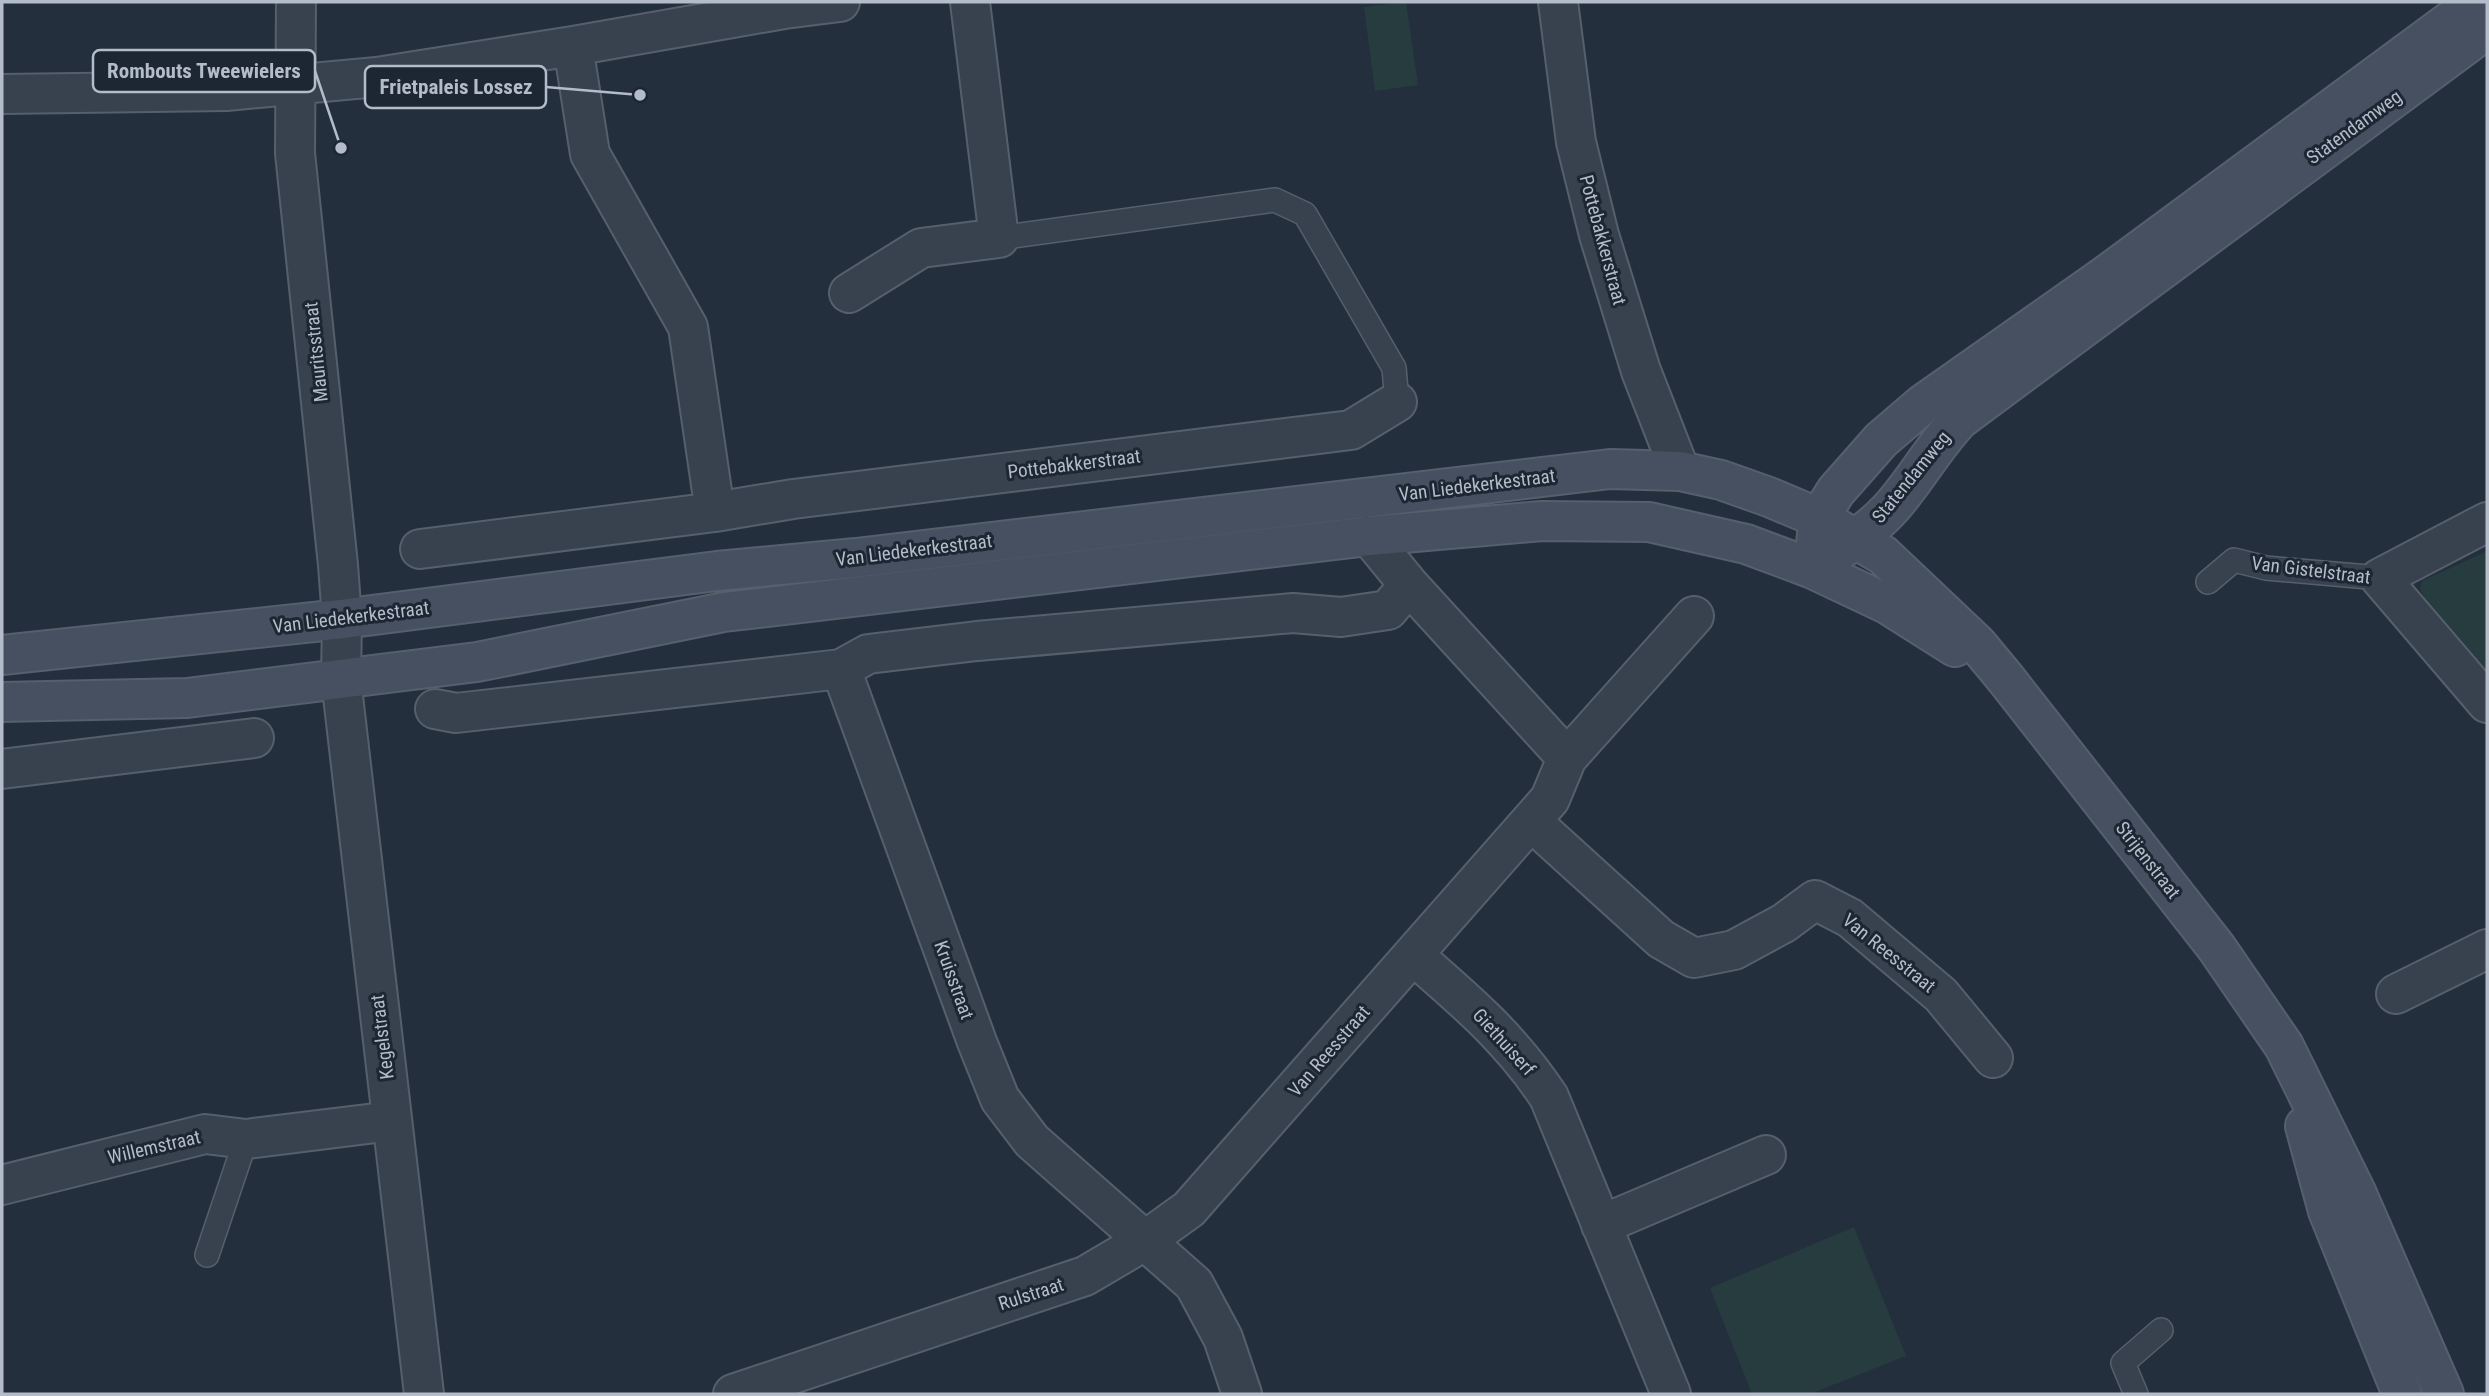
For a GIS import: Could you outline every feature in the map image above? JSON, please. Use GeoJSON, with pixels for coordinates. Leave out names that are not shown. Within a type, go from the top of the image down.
{"type":"FeatureCollection","features":[{"type":"Feature","properties":{"kind":"street","name":"Mauritsstraat"},"geometry":{"type":"LineString","coordinates":[[296,2],[295,153],[338,565],[342,619],[341,679]]}},
{"type":"Feature","properties":{"kind":"street"},"geometry":{"type":"LineString","coordinates":[[2,94],[226,91],[377,77],[840,2]]}},
{"type":"Feature","properties":{"kind":"street"},"geometry":{"type":"LineString","coordinates":[[970,2],[999,237]]}},
{"type":"Feature","properties":{"kind":"street","name":"Pottebakkerstraat"},"geometry":{"type":"LineString","coordinates":[[1558,2],[1576,142],[1599,235],[1640,371],[1680,471]]}},
{"type":"Feature","properties":{"kind":"street","name":"Statendamweg"},"geometry":{"type":"LineString","coordinates":[[1813,569],[1819,518],[1836,491],[1881,440],[1923,404],[2105,276],[2476,2]]}},
{"type":"Feature","properties":{"kind":"street","name":"Statendamweg"},"geometry":{"type":"LineString","coordinates":[[1813,569],[1857,539],[1889,510],[1946,433],[1960,419],[2487,29]]}},
{"type":"Feature","properties":{"kind":"street"},"geometry":{"type":"LineString","coordinates":[[420,549],[715,512],[688,327],[590,154],[573,46]]}},
{"type":"Feature","properties":{"kind":"street","name":"Pottebakkerstraat"},"geometry":{"type":"LineString","coordinates":[[849,293],[921,248],[999,237]]}},
{"type":"Feature","properties":{"kind":"street","name":"Pottebakkerstraat"},"geometry":{"type":"LineString","coordinates":[[715,512],[820,496],[1351,430],[1397,402]]}},
{"type":"Feature","properties":{"kind":"street","name":"Van Liedekerkestraat"},"geometry":{"type":"LineString","coordinates":[[2,655],[342,619],[717,570],[856,558],[1610,469],[1680,471],[1721,480],[1819,518]]}},
{"type":"Feature","properties":{"kind":"street","name":"Strijenstraat"},"geometry":{"type":"LineString","coordinates":[[1819,518],[1883,555],[1977,644],[2216,947],[2284,1046],[2356,1192],[2444,1394]]}},
{"type":"Feature","properties":{"kind":"street","name":"Van Liedekerkestraat"},"geometry":{"type":"LineString","coordinates":[[2,702],[187,698],[477,663],[724,612],[1369,536],[1542,521],[1649,522],[1746,544],[1813,569]]}},
{"type":"Feature","properties":{"kind":"street","name":"Van Gistelstraat"},"geometry":{"type":"LineString","coordinates":[[2487,522],[2380,578],[2487,703]]}},
{"type":"Feature","properties":{"kind":"street"},"geometry":{"type":"LineString","coordinates":[[1369,536],[1409,586],[1567,758]]}},
{"type":"Feature","properties":{"kind":"street","name":"Strijenstraat"},"geometry":{"type":"LineString","coordinates":[[1813,569],[1887,604],[2006,678]]}},
{"type":"Feature","properties":{"kind":"street"},"geometry":{"type":"LineString","coordinates":[[435,709],[456,713],[841,669],[868,654],[977,641],[1293,613],[1341,617],[1388,610],[1409,586]]}},
{"type":"Feature","properties":{"kind":"street","name":"Van Reesstraat"},"geometry":{"type":"LineString","coordinates":[[1146,1240],[1189,1209],[1531,821],[1550,799],[1567,758],[1694,616]]}},
{"type":"Feature","properties":{"kind":"street","name":"Kruisstraat"},"geometry":{"type":"LineString","coordinates":[[841,669],[972,1030],[1000,1099],[1032,1141],[1146,1240]]}},
{"type":"Feature","properties":{"kind":"street","name":"Kegelstraat"},"geometry":{"type":"LineString","coordinates":[[341,679],[424,1394]]}},
{"type":"Feature","properties":{"kind":"street"},"geometry":{"type":"LineString","coordinates":[[2,769],[254,738]]}},
{"type":"Feature","properties":{"kind":"street","name":"Van Reesstraat"},"geometry":{"type":"LineString","coordinates":[[1531,821],[1661,939],[1694,958],[1734,950],[1784,923],[1815,900],[1850,918],[1941,995],[1993,1058]]}},
{"type":"Feature","properties":{"kind":"street"},"geometry":{"type":"LineString","coordinates":[[2396,994],[2487,949]]}},
{"type":"Feature","properties":{"kind":"street","name":"Giethuiserf"},"geometry":{"type":"LineString","coordinates":[[1413,955],[1473,1007],[1528,1064],[1549,1097],[1671,1394]]}},
{"type":"Feature","properties":{"kind":"street","name":"Strijenstraat"},"geometry":{"type":"LineString","coordinates":[[2284,1046],[2328,1211],[2402,1394]]}},
{"type":"Feature","properties":{"kind":"street","name":"Willemstraat"},"geometry":{"type":"LineString","coordinates":[[2,1185],[205,1134],[246,1139],[392,1121]]}},
{"type":"Feature","properties":{"kind":"street"},"geometry":{"type":"LineString","coordinates":[[1601,1225],[1766,1155]]}},
{"type":"Feature","properties":{"kind":"street"},"geometry":{"type":"LineString","coordinates":[[1146,1240],[1194,1284],[1223,1338],[1242,1394]]}},
{"type":"Feature","properties":{"kind":"street","name":"Rulstraat"},"geometry":{"type":"LineString","coordinates":[[733,1394],[1085,1276],[1146,1240]]}},
{"type":"Feature","properties":{"kind":"lane","name":"Pottebakkerstraat"},"geometry":{"type":"LineString","coordinates":[[999,237],[1275,201],[1305,215],[1394,368],[1397,402]]}},
{"type":"Feature","properties":{"kind":"lane","name":"Van Gistelstraat"},"geometry":{"type":"LineString","coordinates":[[2208,582],[2234,560],[2266,568],[2380,578]]}},
{"type":"Feature","properties":{"kind":"lane"},"geometry":{"type":"LineString","coordinates":[[208,1255],[246,1139]]}},
{"type":"Feature","properties":{"kind":"lane"},"geometry":{"type":"LineString","coordinates":[[2136,1394],[2123,1363],[2161,1330]]}},
{"type":"Feature","properties":{"kind":"green space"},"geometry":{"type":"Polygon","coordinates":[[[1406,2],[1418,85],[1375,91],[1364,7],[1406,2]]]}},
{"type":"Feature","properties":{"kind":"green space"},"geometry":{"type":"Polygon","coordinates":[[[2487,551],[2487,684],[2447,642],[2420,589],[2422,581],[2487,551]]]}},
{"type":"Feature","properties":{"kind":"green space"},"geometry":{"type":"Polygon","coordinates":[[[1854,1227],[1906,1356],[1810,1394],[1752,1394],[1710,1288],[1854,1227]]]}},
{"type":"Feature","properties":{"kind":"place","name":"Frietpaleis Lossez"},"geometry":{"type":"Point","coordinates":[640,95]}},
{"type":"Feature","properties":{"kind":"place","name":"Rombouts Tweewielers"},"geometry":{"type":"Point","coordinates":[341,148]}}]}
